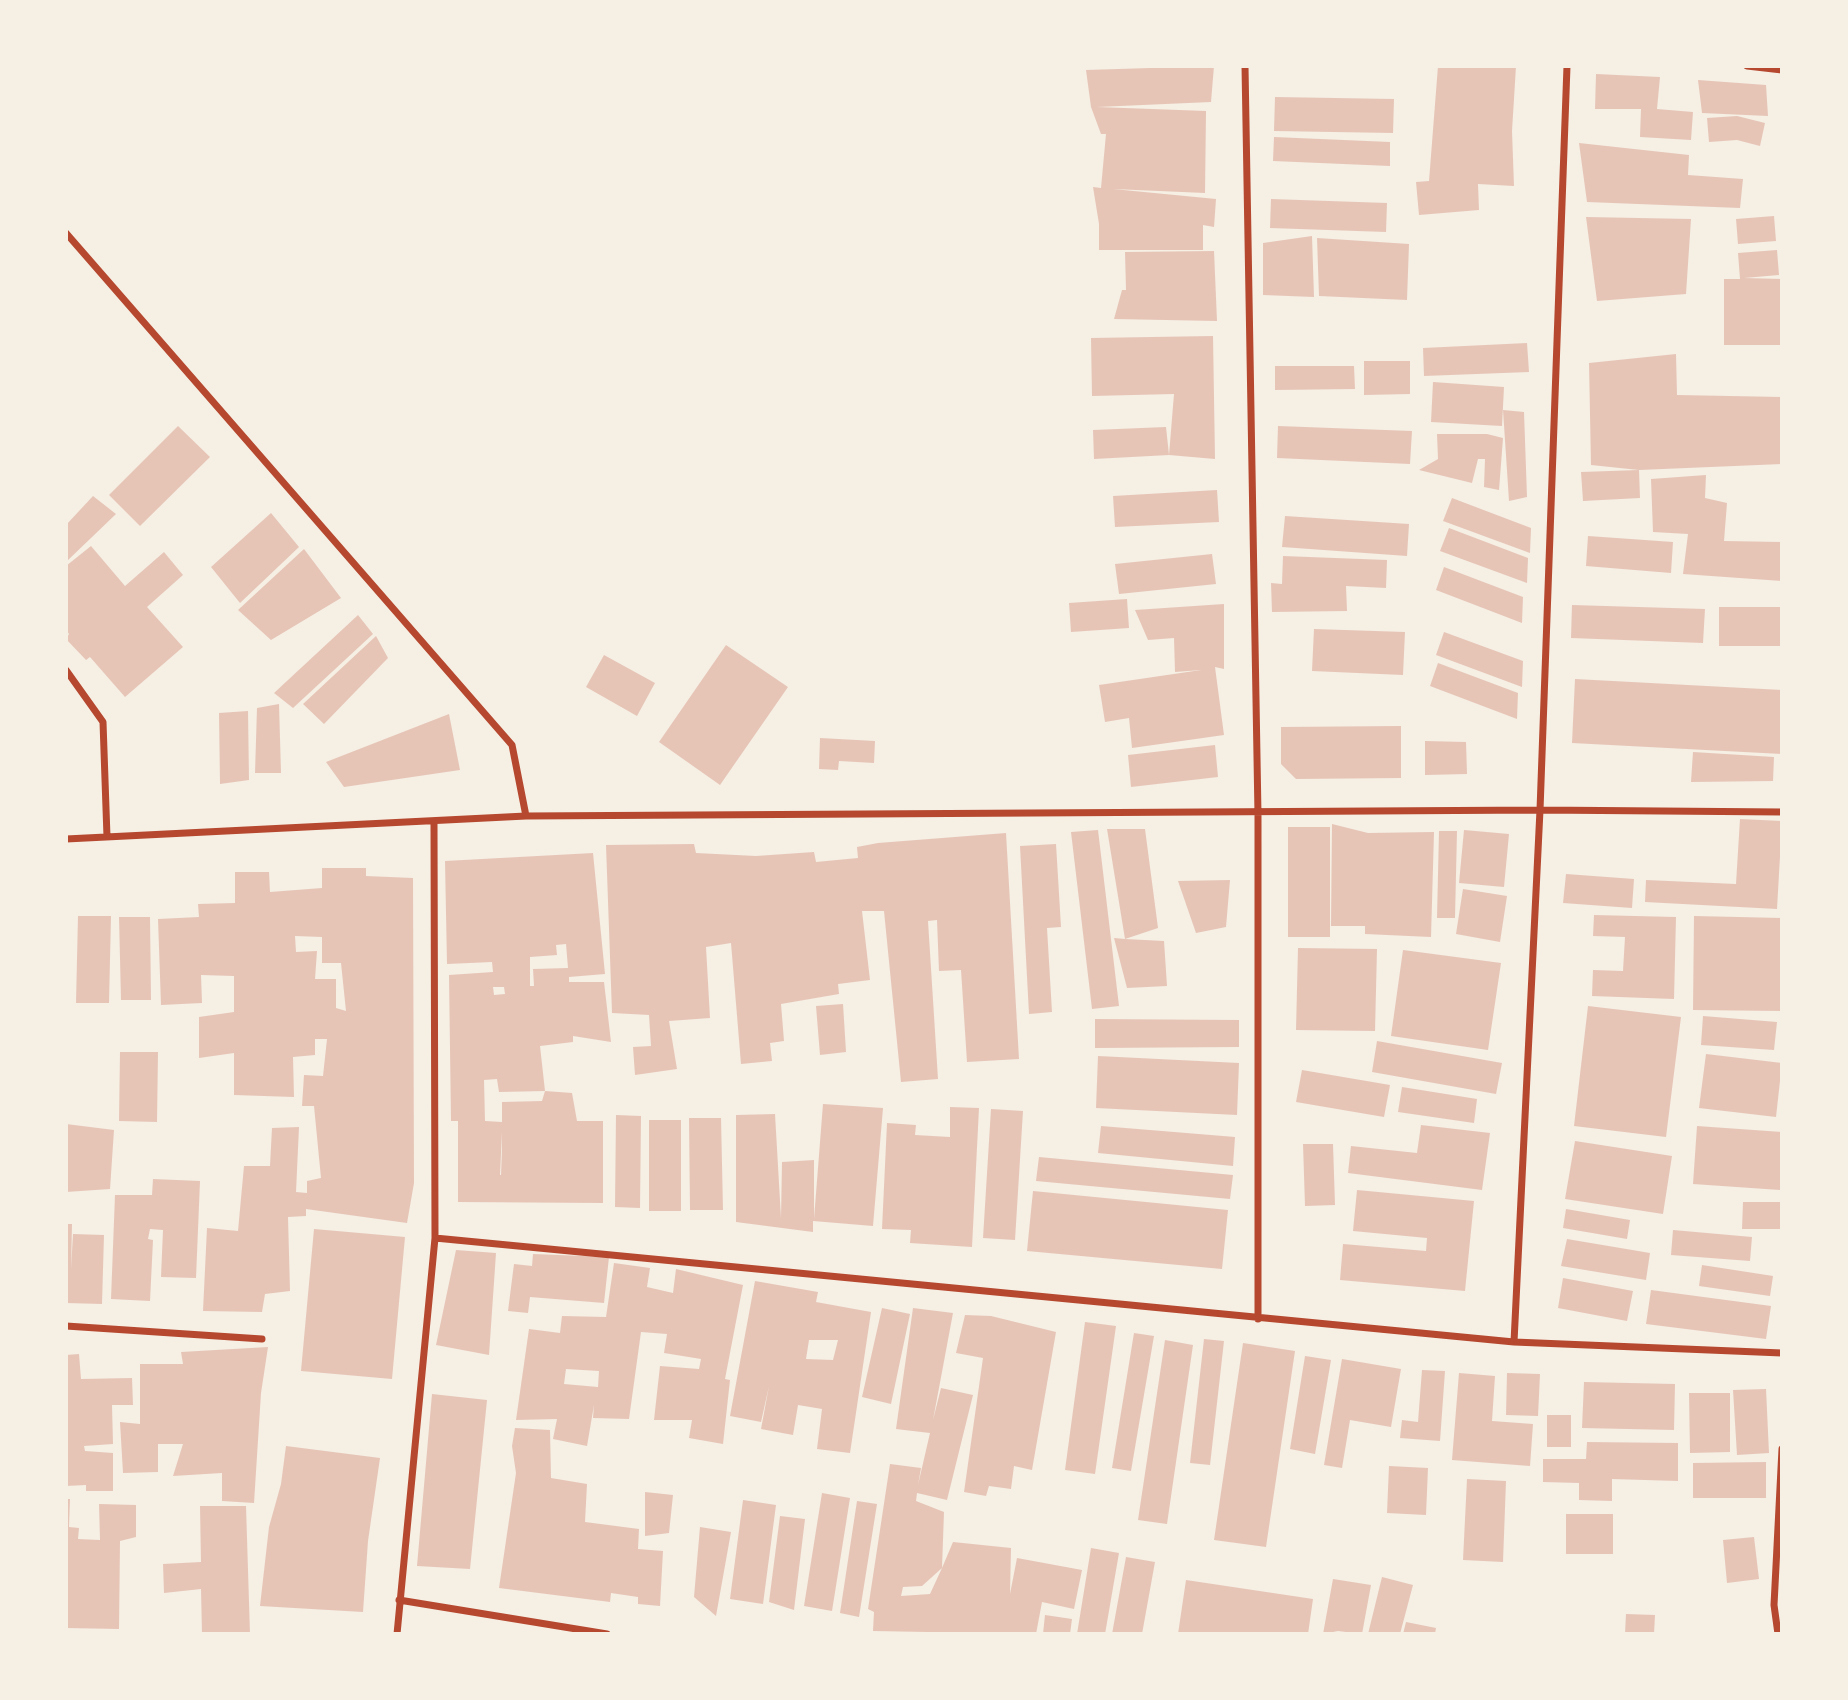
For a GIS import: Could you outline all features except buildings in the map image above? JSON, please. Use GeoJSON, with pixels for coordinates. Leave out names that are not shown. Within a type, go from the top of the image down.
{"type":"FeatureCollection","features":[{"type":"Feature","properties":{"kind":"street"},"geometry":{"type":"LineString","coordinates":[[1245,66],[1258,814],[1258,1319]]}},
{"type":"Feature","properties":{"kind":"street"},"geometry":{"type":"LineString","coordinates":[[1514,1342],[1540,810],[1567,66]]}},
{"type":"Feature","properties":{"kind":"street"},"geometry":{"type":"LineString","coordinates":[[1747,66],[1782,70]]}},
{"type":"Feature","properties":{"kind":"street"},"geometry":{"type":"LineString","coordinates":[[66,233],[512,745],[526,816]]}},
{"type":"Feature","properties":{"kind":"street"},"geometry":{"type":"LineString","coordinates":[[66,670],[103,722],[107,837]]}},
{"type":"Feature","properties":{"kind":"street"},"geometry":{"type":"LineString","coordinates":[[66,839],[526,816],[1258,814],[1540,810],[1782,812]]}},
{"type":"Feature","properties":{"kind":"street"},"geometry":{"type":"LineString","coordinates":[[397,1633],[435,1238],[434,821]]}},
{"type":"Feature","properties":{"kind":"street"},"geometry":{"type":"LineString","coordinates":[[435,1238],[1514,1342],[1782,1353]]}},
{"type":"Feature","properties":{"kind":"street"},"geometry":{"type":"LineString","coordinates":[[66,1326],[262,1339]]}},
{"type":"Feature","properties":{"kind":"street"},"geometry":{"type":"LineString","coordinates":[[1778,1633],[1774,1605],[1782,1450]]}},
{"type":"Feature","properties":{"kind":"street"},"geometry":{"type":"LineString","coordinates":[[399,1600],[607,1633]]}}]}
